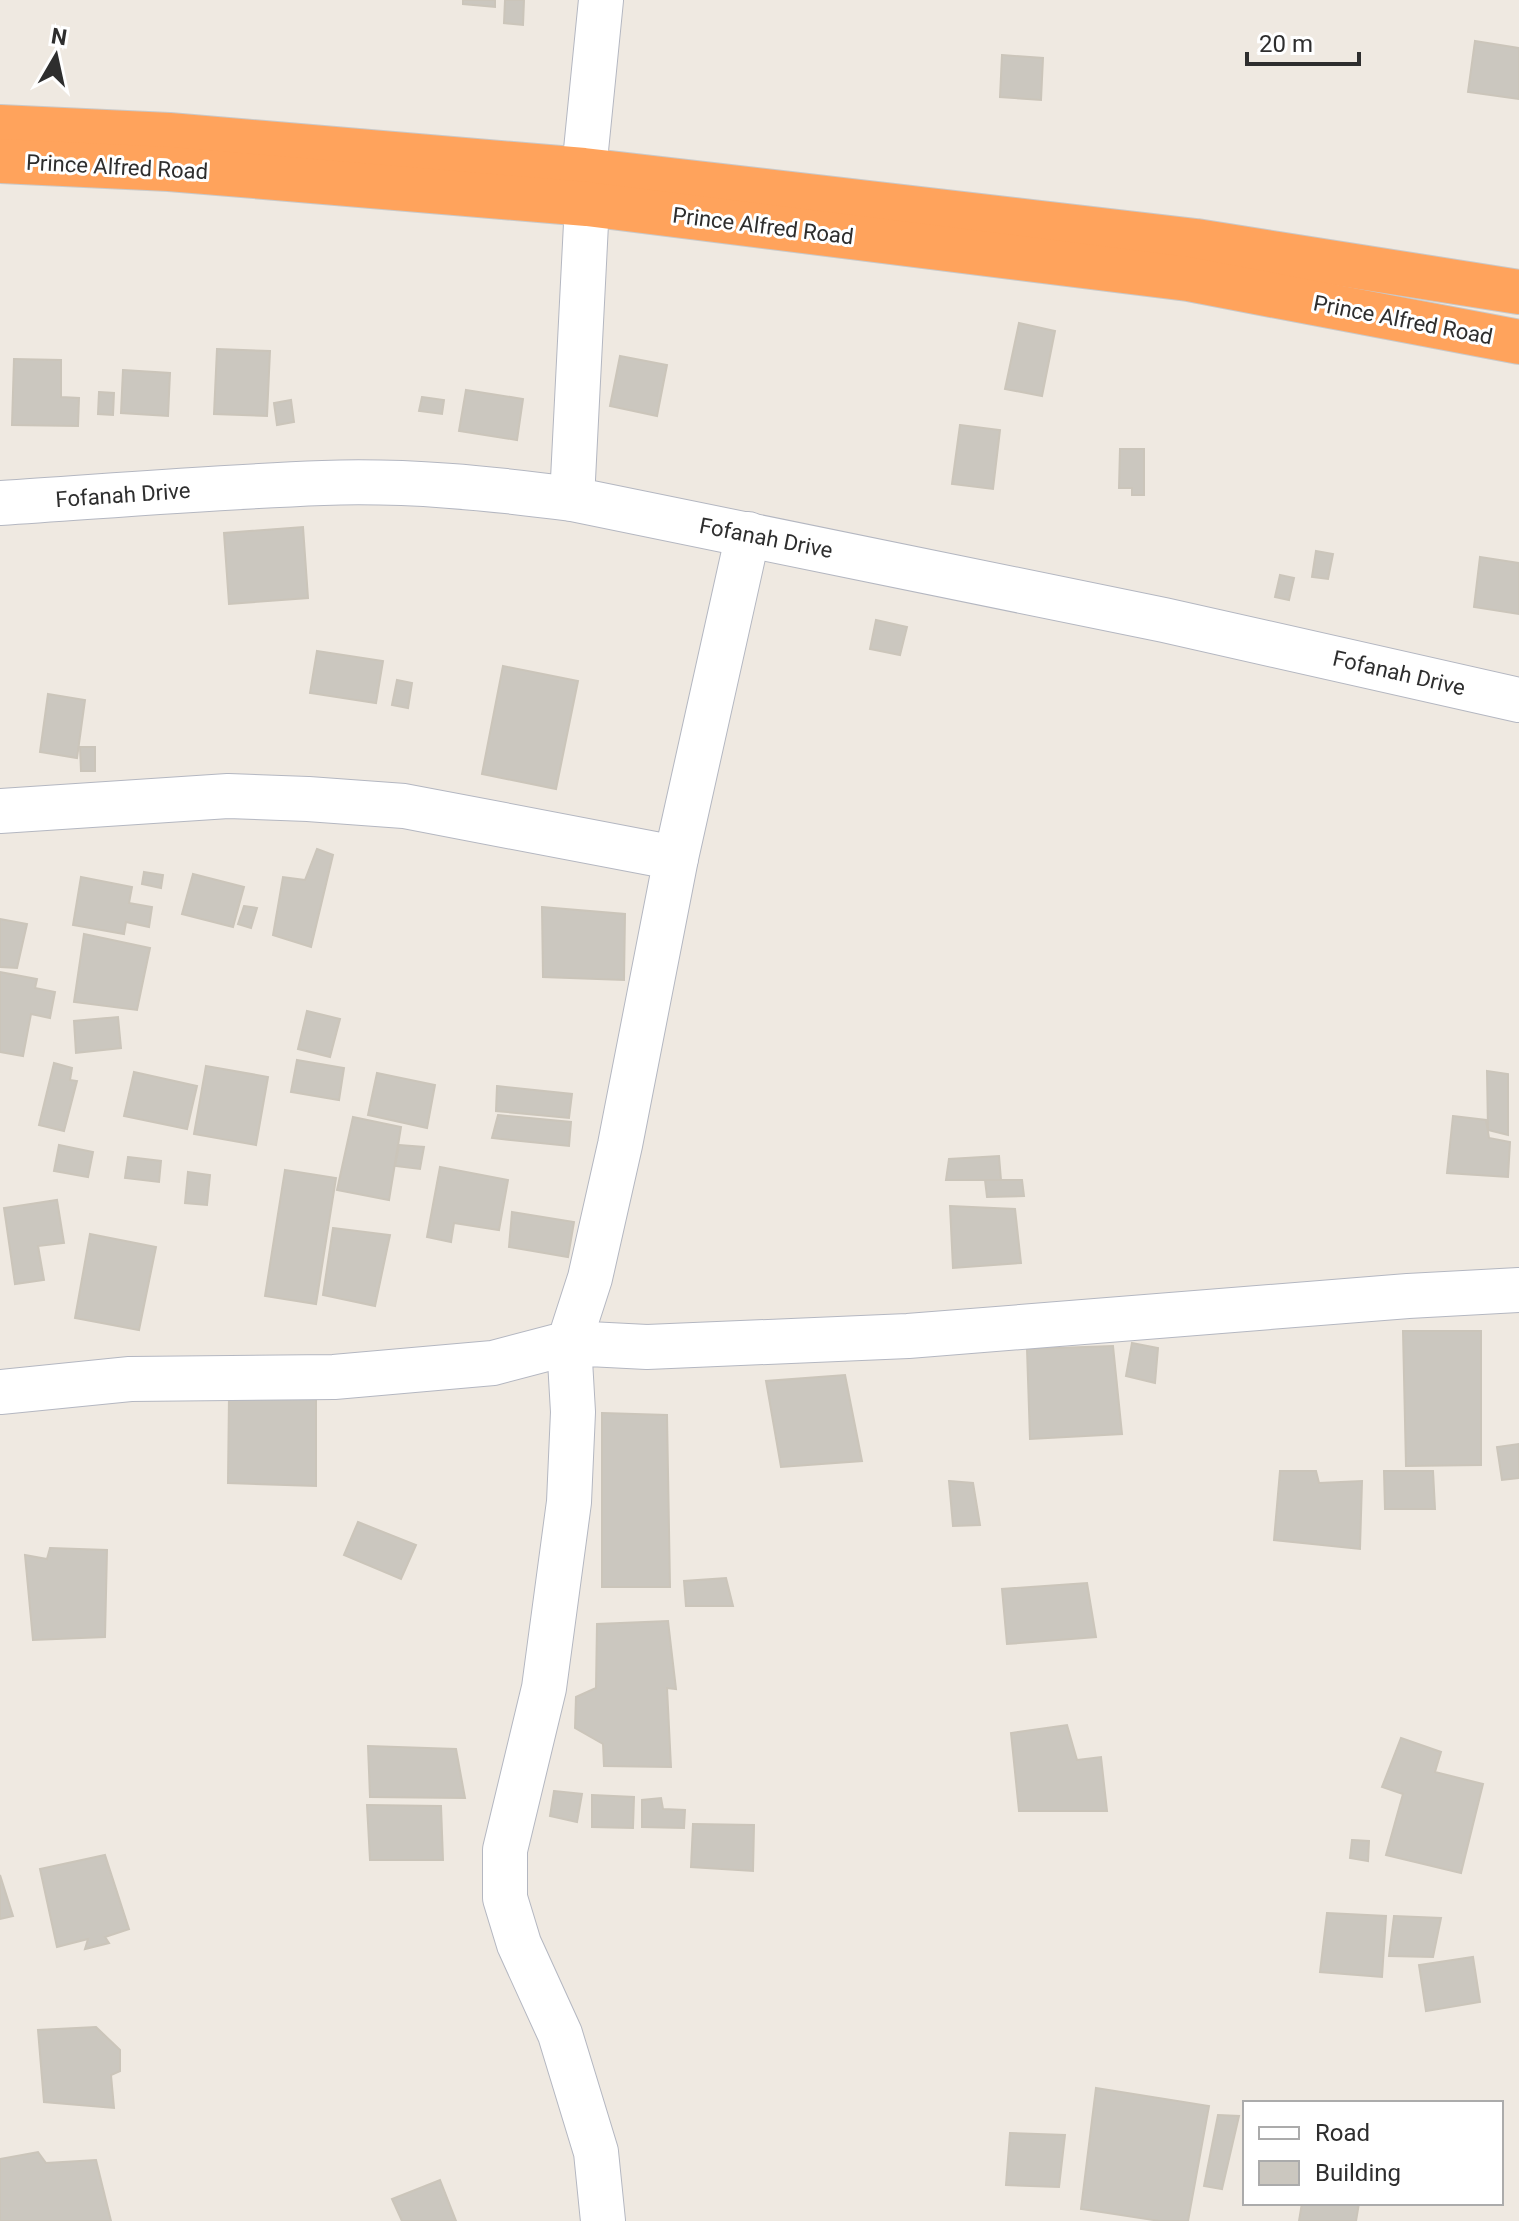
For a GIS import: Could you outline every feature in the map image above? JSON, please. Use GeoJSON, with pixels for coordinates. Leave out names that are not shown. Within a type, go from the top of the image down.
{"type":"FeatureCollection","features":[{"type":"Feature","properties":{"kind":"highway","name":"Prince Alfred Road"},"geometry":{"type":"LineString","coordinates":[[0,127],[169,135],[586,187],[1188,279],[1519,342]]}},
{"type":"Feature","properties":{"kind":"highway","name":"Prince Alfred Road"},"geometry":{"type":"LineString","coordinates":[[0,161],[586,187],[1196,241],[1519,292]]}},
{"type":"Feature","properties":{"kind":"street"},"geometry":{"type":"LineString","coordinates":[[572,499],[586,187],[601,0]]}},
{"type":"Feature","properties":{"kind":"street","name":"Fofanah Drive"},"geometry":{"type":"LineString","coordinates":[[0,503],[325,483],[433,485],[572,499],[1164,620],[1519,700]]}},
{"type":"Feature","properties":{"kind":"street"},"geometry":{"type":"LineString","coordinates":[[603,2221],[592,2137],[560,2034],[519,1944],[505,1898],[505,1850],[544,1688],[569,1502],[573,1412],[569,1343],[590,1278],[620,1145],[676,858],[748,534]]}},
{"type":"Feature","properties":{"kind":"street"},"geometry":{"type":"LineString","coordinates":[[0,811],[228,796],[308,799],[404,806],[676,858]]}},
{"type":"Feature","properties":{"kind":"street"},"geometry":{"type":"LineString","coordinates":[[0,1392],[130,1379],[334,1377],[493,1363],[569,1343],[647,1347],[908,1336],[1519,1290]]}},
{"type":"Feature","properties":{"kind":"building"},"geometry":{"type":"Polygon","coordinates":[[[463,0],[495,0],[495,7],[463,4],[463,0]]]}},
{"type":"Feature","properties":{"kind":"building"},"geometry":{"type":"Polygon","coordinates":[[[505,0],[524,0],[523,25],[504,23],[505,0]]]}},
{"type":"Feature","properties":{"kind":"building"},"geometry":{"type":"Polygon","coordinates":[[[1475,41],[1519,48],[1519,99],[1468,92],[1475,41]]]}},
{"type":"Feature","properties":{"kind":"building"},"geometry":{"type":"Polygon","coordinates":[[[1002,55],[1043,58],[1041,100],[1000,97],[1002,55]]]}},
{"type":"Feature","properties":{"kind":"building"},"geometry":{"type":"Polygon","coordinates":[[[1019,323],[1055,331],[1042,396],[1005,389],[1019,323]]]}},
{"type":"Feature","properties":{"kind":"building"},"geometry":{"type":"Polygon","coordinates":[[[217,349],[270,351],[267,416],[214,414],[217,349]]]}},
{"type":"Feature","properties":{"kind":"building"},"geometry":{"type":"Polygon","coordinates":[[[620,356],[667,365],[657,416],[610,406],[620,356]]]}},
{"type":"Feature","properties":{"kind":"building"},"geometry":{"type":"Polygon","coordinates":[[[14,359],[61,360],[61,397],[79,398],[78,426],[12,425],[14,359]]]}},
{"type":"Feature","properties":{"kind":"building"},"geometry":{"type":"Polygon","coordinates":[[[123,370],[170,373],[168,416],[121,413],[123,370]]]}},
{"type":"Feature","properties":{"kind":"building"},"geometry":{"type":"Polygon","coordinates":[[[466,390],[523,399],[517,440],[459,431],[466,390]]]}},
{"type":"Feature","properties":{"kind":"building"},"geometry":{"type":"Polygon","coordinates":[[[99,392],[114,393],[113,415],[98,414],[99,392]]]}},
{"type":"Feature","properties":{"kind":"building"},"geometry":{"type":"Polygon","coordinates":[[[422,397],[444,400],[442,414],[419,411],[422,397]]]}},
{"type":"Feature","properties":{"kind":"building"},"geometry":{"type":"Polygon","coordinates":[[[291,400],[294,422],[277,425],[274,403],[291,400]]]}},
{"type":"Feature","properties":{"kind":"building"},"geometry":{"type":"Polygon","coordinates":[[[960,425],[1000,430],[993,489],[952,484],[960,425]]]}},
{"type":"Feature","properties":{"kind":"building"},"geometry":{"type":"Polygon","coordinates":[[[1120,449],[1144,449],[1144,495],[1132,495],[1132,488],[1119,488],[1120,449]]]}},
{"type":"Feature","properties":{"kind":"building"},"geometry":{"type":"Polygon","coordinates":[[[303,527],[308,598],[229,604],[224,533],[303,527]]]}},
{"type":"Feature","properties":{"kind":"building"},"geometry":{"type":"Polygon","coordinates":[[[1316,551],[1333,554],[1328,579],[1312,577],[1316,551]]]}},
{"type":"Feature","properties":{"kind":"building"},"geometry":{"type":"Polygon","coordinates":[[[1480,557],[1519,563],[1519,614],[1474,607],[1480,557]]]}},
{"type":"Feature","properties":{"kind":"building"},"geometry":{"type":"Polygon","coordinates":[[[1280,575],[1294,578],[1289,600],[1275,597],[1280,575]]]}},
{"type":"Feature","properties":{"kind":"building"},"geometry":{"type":"Polygon","coordinates":[[[876,620],[907,627],[900,655],[870,649],[876,620]]]}},
{"type":"Feature","properties":{"kind":"building"},"geometry":{"type":"Polygon","coordinates":[[[317,651],[383,661],[376,703],[310,693],[317,651]]]}},
{"type":"Feature","properties":{"kind":"building"},"geometry":{"type":"Polygon","coordinates":[[[503,666],[578,681],[556,789],[482,774],[503,666]]]}},
{"type":"Feature","properties":{"kind":"building"},"geometry":{"type":"Polygon","coordinates":[[[397,680],[412,683],[408,708],[392,705],[397,680]]]}},
{"type":"Feature","properties":{"kind":"building"},"geometry":{"type":"Polygon","coordinates":[[[48,694],[85,700],[77,758],[40,752],[48,694]]]}},
{"type":"Feature","properties":{"kind":"building"},"geometry":{"type":"Polygon","coordinates":[[[80,747],[95,747],[95,771],[81,771],[80,747]]]}},
{"type":"Feature","properties":{"kind":"building"},"geometry":{"type":"Polygon","coordinates":[[[317,849],[333,855],[311,947],[273,935],[283,877],[305,880],[317,849]]]}},
{"type":"Feature","properties":{"kind":"building"},"geometry":{"type":"Polygon","coordinates":[[[144,872],[163,875],[161,888],[142,884],[144,872]]]}},
{"type":"Feature","properties":{"kind":"building"},"geometry":{"type":"Polygon","coordinates":[[[193,874],[244,887],[233,927],[182,914],[193,874]]]}},
{"type":"Feature","properties":{"kind":"building"},"geometry":{"type":"Polygon","coordinates":[[[81,877],[132,887],[129,903],[152,907],[149,927],[126,922],[124,934],[73,925],[81,877]]]}},
{"type":"Feature","properties":{"kind":"building"},"geometry":{"type":"Polygon","coordinates":[[[244,906],[257,908],[251,928],[238,924],[244,906]]]}},
{"type":"Feature","properties":{"kind":"building"},"geometry":{"type":"Polygon","coordinates":[[[542,907],[625,914],[624,980],[543,977],[542,907]]]}},
{"type":"Feature","properties":{"kind":"building"},"geometry":{"type":"Polygon","coordinates":[[[0,919],[27,924],[17,968],[0,967],[0,919]]]}},
{"type":"Feature","properties":{"kind":"building"},"geometry":{"type":"Polygon","coordinates":[[[84,934],[150,948],[137,1010],[74,1002],[84,934]]]}},
{"type":"Feature","properties":{"kind":"building"},"geometry":{"type":"Polygon","coordinates":[[[0,972],[37,979],[35,988],[55,992],[50,1018],[31,1014],[23,1056],[0,1052],[0,972]]]}},
{"type":"Feature","properties":{"kind":"building"},"geometry":{"type":"Polygon","coordinates":[[[307,1011],[340,1019],[330,1057],[298,1049],[307,1011]]]}},
{"type":"Feature","properties":{"kind":"building"},"geometry":{"type":"Polygon","coordinates":[[[118,1017],[121,1048],[76,1053],[74,1021],[118,1017]]]}},
{"type":"Feature","properties":{"kind":"building"},"geometry":{"type":"Polygon","coordinates":[[[297,1060],[344,1068],[339,1100],[291,1092],[297,1060]]]}},
{"type":"Feature","properties":{"kind":"building"},"geometry":{"type":"Polygon","coordinates":[[[54,1063],[72,1068],[70,1080],[77,1081],[64,1131],[39,1125],[54,1063]]]}},
{"type":"Feature","properties":{"kind":"building"},"geometry":{"type":"Polygon","coordinates":[[[206,1066],[268,1077],[256,1145],[194,1134],[206,1066]]]}},
{"type":"Feature","properties":{"kind":"building"},"geometry":{"type":"Polygon","coordinates":[[[1487,1071],[1508,1074],[1508,1135],[1488,1130],[1487,1071]]]}},
{"type":"Feature","properties":{"kind":"building"},"geometry":{"type":"Polygon","coordinates":[[[134,1072],[197,1086],[187,1129],[124,1116],[134,1072]]]}},
{"type":"Feature","properties":{"kind":"building"},"geometry":{"type":"Polygon","coordinates":[[[377,1073],[435,1085],[427,1128],[368,1115],[377,1073]]]}},
{"type":"Feature","properties":{"kind":"building"},"geometry":{"type":"Polygon","coordinates":[[[497,1086],[572,1094],[569,1118],[496,1111],[497,1086]]]}},
{"type":"Feature","properties":{"kind":"building"},"geometry":{"type":"Polygon","coordinates":[[[498,1115],[571,1122],[569,1146],[492,1138],[498,1115]]]}},
{"type":"Feature","properties":{"kind":"building"},"geometry":{"type":"Polygon","coordinates":[[[1453,1116],[1486,1120],[1489,1138],[1510,1142],[1508,1177],[1447,1173],[1453,1116]]]}},
{"type":"Feature","properties":{"kind":"building"},"geometry":{"type":"Polygon","coordinates":[[[353,1117],[401,1127],[389,1200],[337,1190],[353,1117]]]}},
{"type":"Feature","properties":{"kind":"building"},"geometry":{"type":"Polygon","coordinates":[[[59,1145],[93,1152],[88,1177],[54,1171],[59,1145]]]}},
{"type":"Feature","properties":{"kind":"building"},"geometry":{"type":"Polygon","coordinates":[[[399,1145],[424,1147],[420,1169],[395,1166],[399,1145]]]}},
{"type":"Feature","properties":{"kind":"building"},"geometry":{"type":"Polygon","coordinates":[[[999,1156],[1001,1180],[946,1180],[949,1159],[999,1156]]]}},
{"type":"Feature","properties":{"kind":"building"},"geometry":{"type":"Polygon","coordinates":[[[128,1157],[161,1161],[159,1182],[125,1178],[128,1157]]]}},
{"type":"Feature","properties":{"kind":"building"},"geometry":{"type":"Polygon","coordinates":[[[440,1167],[508,1180],[499,1230],[454,1223],[451,1242],[427,1237],[440,1167]]]}},
{"type":"Feature","properties":{"kind":"building"},"geometry":{"type":"Polygon","coordinates":[[[285,1170],[336,1178],[316,1304],[265,1296],[285,1170]]]}},
{"type":"Feature","properties":{"kind":"building"},"geometry":{"type":"Polygon","coordinates":[[[188,1172],[210,1175],[207,1205],[185,1203],[188,1172]]]}},
{"type":"Feature","properties":{"kind":"building"},"geometry":{"type":"Polygon","coordinates":[[[985,1180],[1022,1180],[1024,1196],[987,1197],[985,1180]]]}},
{"type":"Feature","properties":{"kind":"building"},"geometry":{"type":"Polygon","coordinates":[[[57,1200],[64,1243],[38,1246],[44,1280],[15,1284],[4,1208],[57,1200]]]}},
{"type":"Feature","properties":{"kind":"building"},"geometry":{"type":"Polygon","coordinates":[[[950,1206],[1015,1209],[1021,1263],[953,1268],[950,1206]]]}},
{"type":"Feature","properties":{"kind":"building"},"geometry":{"type":"Polygon","coordinates":[[[512,1212],[574,1222],[568,1257],[509,1247],[512,1212]]]}},
{"type":"Feature","properties":{"kind":"building"},"geometry":{"type":"Polygon","coordinates":[[[333,1228],[390,1235],[375,1306],[323,1295],[333,1228]]]}},
{"type":"Feature","properties":{"kind":"building"},"geometry":{"type":"Polygon","coordinates":[[[90,1234],[156,1247],[139,1330],[75,1318],[90,1234]]]}},
{"type":"Feature","properties":{"kind":"building"},"geometry":{"type":"Polygon","coordinates":[[[1403,1331],[1481,1331],[1481,1465],[1406,1466],[1403,1331]]]}},
{"type":"Feature","properties":{"kind":"building"},"geometry":{"type":"Polygon","coordinates":[[[1132,1343],[1158,1348],[1155,1383],[1126,1376],[1132,1343]]]}},
{"type":"Feature","properties":{"kind":"building"},"geometry":{"type":"Polygon","coordinates":[[[1113,1346],[1122,1434],[1030,1439],[1027,1349],[1113,1346]]]}},
{"type":"Feature","properties":{"kind":"building"},"geometry":{"type":"Polygon","coordinates":[[[845,1375],[862,1461],[781,1467],[766,1381],[845,1375]]]}},
{"type":"Feature","properties":{"kind":"building"},"geometry":{"type":"Polygon","coordinates":[[[316,1394],[316,1486],[228,1483],[229,1396],[316,1394]]]}},
{"type":"Feature","properties":{"kind":"building"},"geometry":{"type":"Polygon","coordinates":[[[602,1413],[667,1415],[670,1587],[602,1587],[602,1413]]]}},
{"type":"Feature","properties":{"kind":"building"},"geometry":{"type":"Polygon","coordinates":[[[1519,1444],[1519,1478],[1502,1480],[1497,1447],[1519,1444]]]}},
{"type":"Feature","properties":{"kind":"building"},"geometry":{"type":"Polygon","coordinates":[[[1280,1471],[1316,1471],[1319,1483],[1362,1481],[1360,1549],[1274,1540],[1280,1471]]]}},
{"type":"Feature","properties":{"kind":"building"},"geometry":{"type":"Polygon","coordinates":[[[1384,1471],[1433,1471],[1435,1509],[1385,1509],[1384,1471]]]}},
{"type":"Feature","properties":{"kind":"building"},"geometry":{"type":"Polygon","coordinates":[[[949,1481],[973,1483],[980,1525],[953,1526],[949,1481]]]}},
{"type":"Feature","properties":{"kind":"building"},"geometry":{"type":"Polygon","coordinates":[[[358,1522],[416,1545],[401,1579],[344,1555],[358,1522]]]}},
{"type":"Feature","properties":{"kind":"building"},"geometry":{"type":"Polygon","coordinates":[[[50,1548],[107,1550],[105,1637],[33,1640],[25,1555],[47,1559],[50,1548]]]}},
{"type":"Feature","properties":{"kind":"building"},"geometry":{"type":"Polygon","coordinates":[[[726,1578],[733,1606],[686,1606],[684,1581],[726,1578]]]}},
{"type":"Feature","properties":{"kind":"building"},"geometry":{"type":"Polygon","coordinates":[[[1087,1583],[1096,1637],[1007,1644],[1002,1589],[1087,1583]]]}},
{"type":"Feature","properties":{"kind":"building"},"geometry":{"type":"Polygon","coordinates":[[[668,1621],[676,1689],[667,1688],[671,1767],[604,1766],[603,1744],[575,1728],[576,1697],[596,1688],[597,1624],[668,1621]]]}},
{"type":"Feature","properties":{"kind":"building"},"geometry":{"type":"Polygon","coordinates":[[[1067,1725],[1077,1760],[1101,1757],[1107,1811],[1019,1811],[1011,1733],[1067,1725]]]}},
{"type":"Feature","properties":{"kind":"building"},"geometry":{"type":"Polygon","coordinates":[[[1401,1738],[1441,1752],[1435,1772],[1483,1784],[1461,1873],[1386,1855],[1403,1794],[1382,1787],[1401,1738]]]}},
{"type":"Feature","properties":{"kind":"building"},"geometry":{"type":"Polygon","coordinates":[[[368,1746],[456,1749],[465,1798],[370,1797],[368,1746]]]}},
{"type":"Feature","properties":{"kind":"building"},"geometry":{"type":"Polygon","coordinates":[[[554,1791],[582,1794],[577,1822],[550,1816],[554,1791]]]}},
{"type":"Feature","properties":{"kind":"building"},"geometry":{"type":"Polygon","coordinates":[[[592,1795],[634,1797],[633,1828],[592,1827],[592,1795]]]}},
{"type":"Feature","properties":{"kind":"building"},"geometry":{"type":"Polygon","coordinates":[[[661,1798],[663,1809],[685,1810],[684,1828],[642,1827],[642,1800],[661,1798]]]}},
{"type":"Feature","properties":{"kind":"building"},"geometry":{"type":"Polygon","coordinates":[[[367,1805],[441,1806],[443,1860],[370,1860],[367,1805]]]}},
{"type":"Feature","properties":{"kind":"building"},"geometry":{"type":"Polygon","coordinates":[[[693,1824],[754,1825],[753,1871],[691,1867],[693,1824]]]}},
{"type":"Feature","properties":{"kind":"building"},"geometry":{"type":"Polygon","coordinates":[[[1352,1840],[1369,1841],[1368,1861],[1350,1858],[1352,1840]]]}},
{"type":"Feature","properties":{"kind":"building"},"geometry":{"type":"Polygon","coordinates":[[[105,1855],[129,1929],[105,1937],[109,1943],[85,1949],[88,1939],[57,1947],[40,1869],[105,1855]]]}},
{"type":"Feature","properties":{"kind":"building"},"geometry":{"type":"Polygon","coordinates":[[[0,1875],[13,1916],[0,1919],[0,1875]]]}},
{"type":"Feature","properties":{"kind":"building"},"geometry":{"type":"Polygon","coordinates":[[[1327,1913],[1386,1916],[1382,1977],[1320,1972],[1327,1913]]]}},
{"type":"Feature","properties":{"kind":"building"},"geometry":{"type":"Polygon","coordinates":[[[1394,1916],[1441,1918],[1433,1957],[1389,1956],[1394,1916]]]}},
{"type":"Feature","properties":{"kind":"building"},"geometry":{"type":"Polygon","coordinates":[[[1473,1957],[1480,2002],[1426,2011],[1419,1965],[1473,1957]]]}},
{"type":"Feature","properties":{"kind":"building"},"geometry":{"type":"Polygon","coordinates":[[[96,2027],[120,2050],[120,2071],[111,2075],[114,2108],[44,2102],[38,2030],[96,2027]]]}},
{"type":"Feature","properties":{"kind":"building"},"geometry":{"type":"Polygon","coordinates":[[[1096,2088],[1209,2106],[1188,2221],[1160,2221],[1081,2209],[1096,2088]]]}},
{"type":"Feature","properties":{"kind":"building"},"geometry":{"type":"Polygon","coordinates":[[[1218,2115],[1239,2116],[1222,2189],[1204,2186],[1218,2115]]]}},
{"type":"Feature","properties":{"kind":"building"},"geometry":{"type":"Polygon","coordinates":[[[1010,2133],[1065,2135],[1059,2187],[1006,2185],[1010,2133]]]}},
{"type":"Feature","properties":{"kind":"building"},"geometry":{"type":"Polygon","coordinates":[[[38,2152],[46,2163],[96,2160],[111,2221],[0,2221],[0,2159],[38,2152]]]}},
{"type":"Feature","properties":{"kind":"building"},"geometry":{"type":"Polygon","coordinates":[[[440,2180],[456,2221],[402,2221],[392,2199],[440,2180]]]}},
{"type":"Feature","properties":{"kind":"building"},"geometry":{"type":"Polygon","coordinates":[[[1302,2205],[1359,2205],[1356,2221],[1299,2221],[1302,2205]]]}}]}
